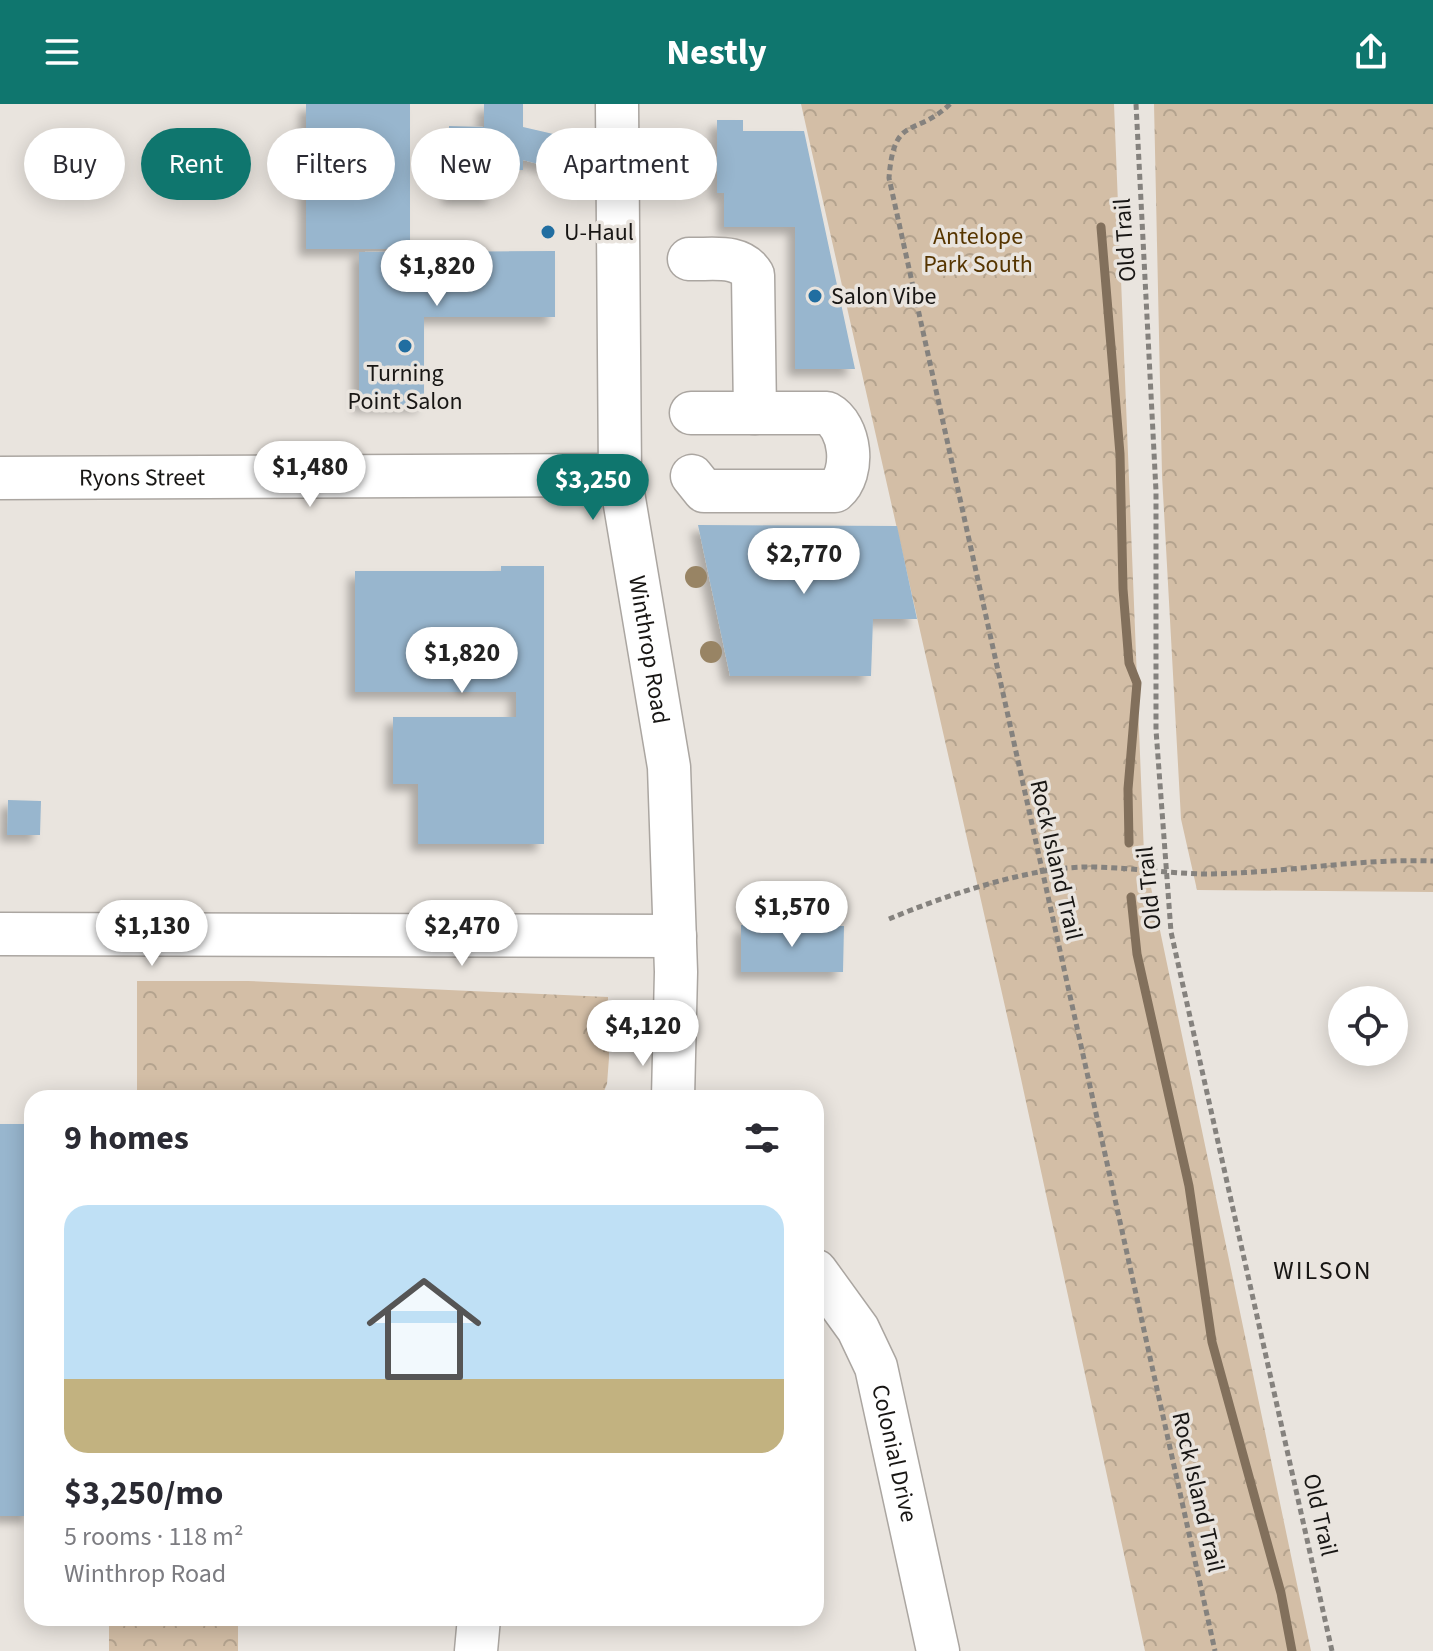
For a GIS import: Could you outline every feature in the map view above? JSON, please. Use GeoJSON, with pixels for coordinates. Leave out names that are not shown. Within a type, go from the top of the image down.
{"type":"FeatureCollection","features":[{"type":"Feature","properties":{"kind":"street","name":"Winthrop Road"},"geometry":{"type":"LineString","coordinates":[[617,104],[620,475],[635,580],[666,735],[673,823],[676,1090]]}},
{"type":"Feature","properties":{"kind":"street"},"geometry":{"type":"LineString","coordinates":[[689,259],[738,260],[753,275],[755,413]]}},
{"type":"Feature","properties":{"kind":"street"},"geometry":{"type":"LineString","coordinates":[[691,413],[827,413],[840,420],[845,430],[845,483],[835,491],[704,491],[692,476]]}},
{"type":"Feature","properties":{"kind":"street","name":"Ryons Street"},"geometry":{"type":"LineString","coordinates":[[0,478],[620,475]]}},
{"type":"Feature","properties":{"kind":"street"},"geometry":{"type":"LineString","coordinates":[[0,934],[675,936]]}},
{"type":"Feature","properties":{"kind":"street","name":"Colonial Drive"},"geometry":{"type":"LineString","coordinates":[[824,1282],[858,1329],[876,1367],[938,1651]]}},
{"type":"Feature","properties":{"kind":"street"},"geometry":{"type":"LineString","coordinates":[[476,1651],[478,1626]]}},
{"type":"Feature","properties":{"kind":"path","name":"Rock Island Trail"},"geometry":{"type":"LineString","coordinates":[[950,104],[904,131],[891,147],[889,178],[1215,1651]]}},
{"type":"Feature","properties":{"kind":"path","name":"Old Trail"},"geometry":{"type":"LineString","coordinates":[[1136,104],[1154,419],[1156,730],[1164,871],[1171,932],[1332,1651]]}},
{"type":"Feature","properties":{"kind":"path"},"geometry":{"type":"LineString","coordinates":[[889,919],[949,894],[1088,867],[1202,874],[1361,861],[1433,861]]}},
{"type":"Feature","properties":{"kind":"green space","name":"Antelope Park South"},"geometry":{"type":"Polygon","coordinates":[[[801,104],[1114,104],[1144,854],[1311,1651],[1145,1651],[1013,1042],[801,104]]]}},
{"type":"Feature","properties":{"kind":"green space"},"geometry":{"type":"Polygon","coordinates":[[[1154,104],[1433,104],[1433,892],[1197,890],[1181,819],[1162,475],[1154,104]]]}},
{"type":"Feature","properties":{"kind":"green space"},"geometry":{"type":"Polygon","coordinates":[[[137,981],[248,981],[608,997],[609,1058],[604,1090],[137,1090],[137,981]]]}},
{"type":"Feature","properties":{"kind":"green space"},"geometry":{"type":"Polygon","coordinates":[[[109,1626],[238,1626],[238,1651],[109,1651],[109,1626]]]}},
{"type":"Feature","properties":{"kind":"building"},"geometry":{"type":"Polygon","coordinates":[[[306,104],[410,104],[410,249],[306,249],[306,200],[395,200],[395,128],[306,128],[306,104]]]}},
{"type":"Feature","properties":{"kind":"building"},"geometry":{"type":"Polygon","coordinates":[[[484,104],[523,104],[523,127],[536,130],[536,163],[523,160],[523,170],[520,170],[520,128],[449,128],[449,126],[484,127],[484,104]]]}},
{"type":"Feature","properties":{"kind":"building"},"geometry":{"type":"Polygon","coordinates":[[[717,120],[743,120],[743,131],[804,131],[855,369],[795,369],[795,227],[724,227],[724,193],[717,193],[717,120]]]}},
{"type":"Feature","properties":{"kind":"building"},"geometry":{"type":"Polygon","coordinates":[[[555,251],[555,317],[424,317],[424,406],[359,406],[359,252],[555,251]]]}},
{"type":"Feature","properties":{"kind":"building"},"geometry":{"type":"Polygon","coordinates":[[[698,525],[897,526],[917,619],[873,619],[871,676],[730,676],[698,525]]]}},
{"type":"Feature","properties":{"kind":"building"},"geometry":{"type":"Polygon","coordinates":[[[501,566],[544,566],[544,844],[418,844],[418,784],[393,784],[393,717],[516,717],[516,692],[355,692],[355,571],[501,571],[501,566]]]}},
{"type":"Feature","properties":{"kind":"building"},"geometry":{"type":"Polygon","coordinates":[[[8,800],[41,801],[40,835],[7,835],[8,800]]]}},
{"type":"Feature","properties":{"kind":"building"},"geometry":{"type":"Polygon","coordinates":[[[741,925],[844,926],[843,972],[741,972],[741,925]]]}},
{"type":"Feature","properties":{"kind":"building"},"geometry":{"type":"Polygon","coordinates":[[[0,1124],[24,1124],[24,1516],[0,1516],[0,1124]]]}},
{"type":"Feature","properties":{"kind":"waterway"},"geometry":{"type":"LineString","coordinates":[[1101,227],[1120,454],[1123,589],[1129,663],[1137,683],[1128,789],[1129,843]]}},
{"type":"Feature","properties":{"kind":"waterway"},"geometry":{"type":"LineString","coordinates":[[1131,897],[1137,954],[1189,1186],[1212,1342],[1281,1593],[1292,1651]]}},
{"type":"Feature","properties":{"kind":"place","name":"U-Haul"},"geometry":{"type":"Point","coordinates":[548,232]}},
{"type":"Feature","properties":{"kind":"place","name":"Salon Vibe"},"geometry":{"type":"Point","coordinates":[815,296]}},
{"type":"Feature","properties":{"kind":"place","name":"Turning Point Salon"},"geometry":{"type":"Point","coordinates":[405,346]}},
{"type":"Feature","properties":{"kind":"district","name":"WILSON"},"geometry":{"type":"Point","coordinates":[1323,1270]}}]}
